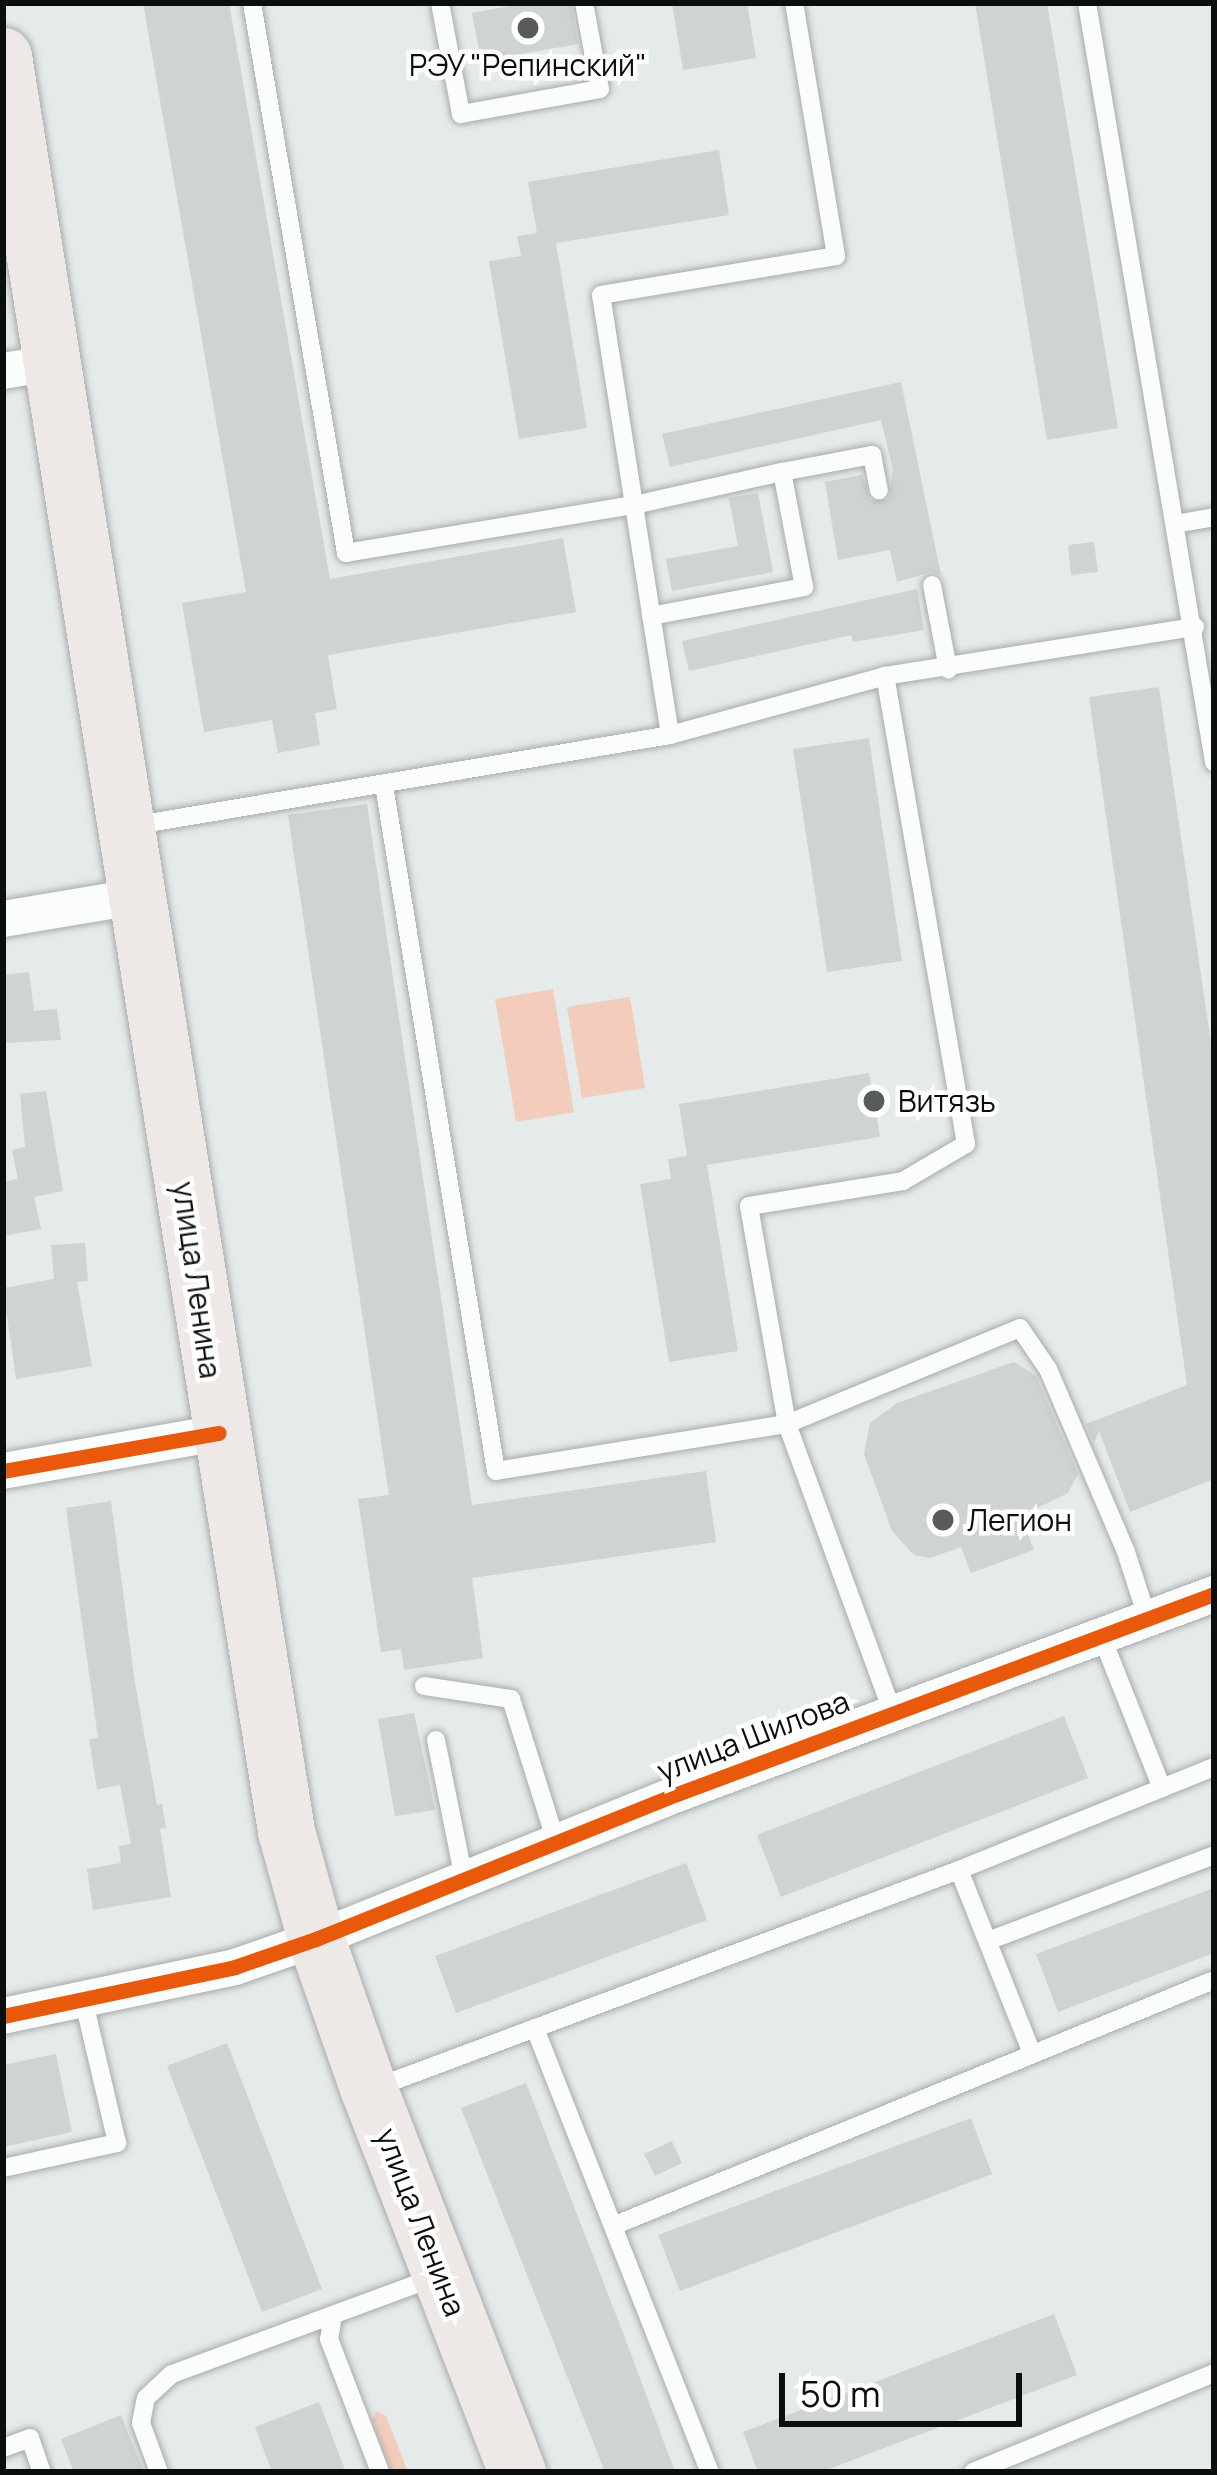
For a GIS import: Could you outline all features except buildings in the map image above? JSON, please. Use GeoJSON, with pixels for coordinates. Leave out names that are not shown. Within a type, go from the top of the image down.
{"type":"FeatureCollection","features":[{"type":"Feature","properties":{"kind":"main road","name":"улица Ленина"},"geometry":{"type":"LineString","coordinates":[[3,56],[27,367],[129,826],[219,1433],[286,1831],[316,1940],[369,2090],[517,2472]]}},
{"type":"Feature","properties":{"kind":"street"},"geometry":{"type":"LineString","coordinates":[[3,919],[140,896]]}},
{"type":"Feature","properties":{"kind":"street"},"geometry":{"type":"LineString","coordinates":[[3,1472],[219,1433]]}},
{"type":"Feature","properties":{"kind":"street","name":"улица Шилова"},"geometry":{"type":"LineString","coordinates":[[3,2016],[235,1967],[316,1940],[892,1711],[1214,1594]]}},
{"type":"Feature","properties":{"kind":"lane"},"geometry":{"type":"LineString","coordinates":[[252,3],[346,553],[634,505],[872,455],[878,490]]}},
{"type":"Feature","properties":{"kind":"lane"},"geometry":{"type":"LineString","coordinates":[[440,3],[461,114],[600,89],[584,3]]}},
{"type":"Feature","properties":{"kind":"lane"},"geometry":{"type":"LineString","coordinates":[[670,735],[601,295],[836,256],[794,3]]}},
{"type":"Feature","properties":{"kind":"lane"},"geometry":{"type":"LineString","coordinates":[[1088,3],[1214,762]]}},
{"type":"Feature","properties":{"kind":"lane"},"geometry":{"type":"LineString","coordinates":[[651,616],[804,587],[782,472]]}},
{"type":"Feature","properties":{"kind":"lane"},"geometry":{"type":"LineString","coordinates":[[1174,524],[1214,517]]}},
{"type":"Feature","properties":{"kind":"lane"},"geometry":{"type":"LineString","coordinates":[[932,585],[948,669]]}},
{"type":"Feature","properties":{"kind":"lane"},"geometry":{"type":"LineString","coordinates":[[129,826],[670,735],[885,676],[1195,627]]}},
{"type":"Feature","properties":{"kind":"lane"},"geometry":{"type":"LineString","coordinates":[[885,676],[966,1144],[903,1181],[749,1206],[787,1424],[892,1711]]}},
{"type":"Feature","properties":{"kind":"lane"},"geometry":{"type":"LineString","coordinates":[[384,785],[496,1471],[787,1424],[1020,1328],[1048,1369],[1126,1552],[1147,1617]]}},
{"type":"Feature","properties":{"kind":"lane"},"geometry":{"type":"LineString","coordinates":[[1101,1635],[1162,1788]]}},
{"type":"Feature","properties":{"kind":"lane"},"geometry":{"type":"LineString","coordinates":[[424,1686],[511,1699],[556,1842]]}},
{"type":"Feature","properties":{"kind":"lane"},"geometry":{"type":"LineString","coordinates":[[436,1740],[464,1879]]}},
{"type":"Feature","properties":{"kind":"lane"},"geometry":{"type":"LineString","coordinates":[[369,2090],[959,1870],[1214,1767]]}},
{"type":"Feature","properties":{"kind":"lane"},"geometry":{"type":"LineString","coordinates":[[988,1942],[1214,1855]]}},
{"type":"Feature","properties":{"kind":"lane"},"geometry":{"type":"LineString","coordinates":[[959,1870],[1031,2050]]}},
{"type":"Feature","properties":{"kind":"lane"},"geometry":{"type":"LineString","coordinates":[[613,2226],[1031,2050],[1214,1980]]}},
{"type":"Feature","properties":{"kind":"lane"},"geometry":{"type":"LineString","coordinates":[[3,2168],[117,2143],[84,2002]]}},
{"type":"Feature","properties":{"kind":"lane"},"geometry":{"type":"LineString","coordinates":[[536,2031],[710,2472]]}},
{"type":"Feature","properties":{"kind":"lane"},"geometry":{"type":"LineString","coordinates":[[160,2472],[141,2423],[146,2398],[172,2374],[442,2275]]}},
{"type":"Feature","properties":{"kind":"lane"},"geometry":{"type":"LineString","coordinates":[[333,2315],[329,2339],[380,2472]]}},
{"type":"Feature","properties":{"kind":"lane"},"geometry":{"type":"LineString","coordinates":[[973,2472],[1214,2372]]}},
{"type":"Feature","properties":{"kind":"lane"},"geometry":{"type":"LineString","coordinates":[[3,2448],[30,2438],[42,2472]]}},
{"type":"Feature","properties":{"kind":"shaded area"},"geometry":{"type":"Polygon","coordinates":[[[553,989],[574,1112],[516,1122],[495,999],[553,989]]]}},
{"type":"Feature","properties":{"kind":"shaded area"},"geometry":{"type":"Polygon","coordinates":[[[630,997],[645,1088],[582,1098],[567,1007],[630,997]]]}},
{"type":"Feature","properties":{"kind":"shaded area"},"geometry":{"type":"Polygon","coordinates":[[[376,2411],[386,2416],[408,2472],[391,2472],[372,2421],[376,2411]]]}},
{"type":"Feature","properties":{"kind":"cycle path"},"geometry":{"type":"LineString","coordinates":[[3,1471],[219,1433]]}},
{"type":"Feature","properties":{"kind":"cycle path"},"geometry":{"type":"LineString","coordinates":[[3,2016],[235,1967],[316,1939],[677,1794],[1214,1594]]}},
{"type":"Feature","properties":{"kind":"place","name":"РЭУ \"Репинский\""},"geometry":{"type":"Point","coordinates":[528,28]}},
{"type":"Feature","properties":{"kind":"place","name":"Витязь"},"geometry":{"type":"Point","coordinates":[874,1101]}},
{"type":"Feature","properties":{"kind":"place","name":"Легион"},"geometry":{"type":"Point","coordinates":[943,1520]}}]}
